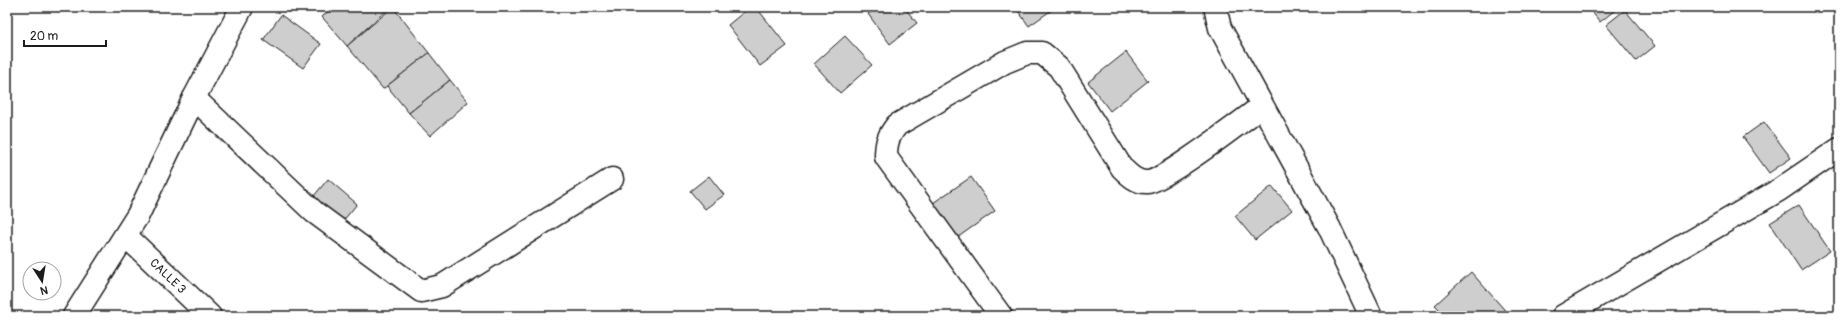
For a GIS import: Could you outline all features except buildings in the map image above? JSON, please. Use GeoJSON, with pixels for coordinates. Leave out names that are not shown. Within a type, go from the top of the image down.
{"type":"FeatureCollection","features":[{"type":"Feature","properties":{"kind":"street"},"geometry":{"type":"LineString","coordinates":[[74,316],[138,215],[194,98],[242,7]]}},
{"type":"Feature","properties":{"kind":"street"},"geometry":{"type":"LineString","coordinates":[[1215,7],[1220,28],[1329,227],[1371,316]]}},
{"type":"Feature","properties":{"kind":"street"},"geometry":{"type":"LineString","coordinates":[[1001,316],[886,157],[886,141],[889,134],[897,125],[1005,62],[1027,53],[1042,53],[1059,68],[1122,168],[1134,179],[1148,182],[1171,171],[1262,106]]}},
{"type":"Feature","properties":{"kind":"street"},"geometry":{"type":"LineString","coordinates":[[194,98],[314,212],[421,292],[442,286],[612,179]]}},
{"type":"Feature","properties":{"kind":"street"},"geometry":{"type":"LineString","coordinates":[[1563,316],[1779,190],[1839,149]]}},
{"type":"Feature","properties":{"kind":"street","name":"CALLE 3"},"geometry":{"type":"LineString","coordinates":[[126,236],[210,316]]}}]}
